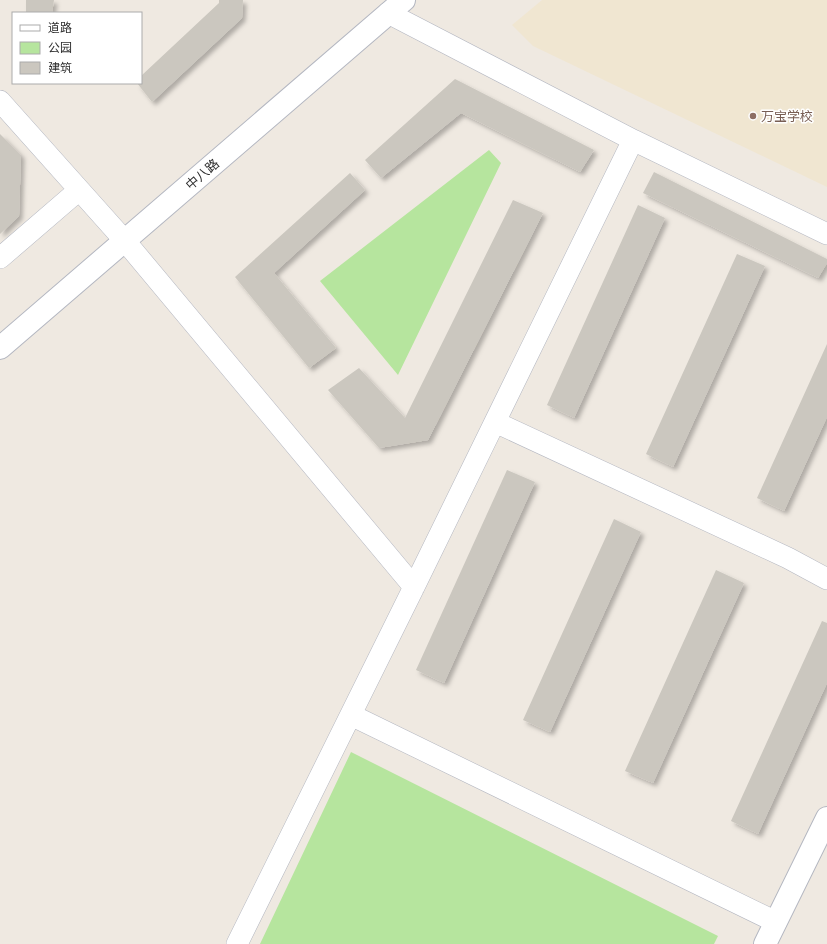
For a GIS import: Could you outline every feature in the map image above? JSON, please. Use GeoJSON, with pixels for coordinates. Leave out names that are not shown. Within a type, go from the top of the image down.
{"type":"FeatureCollection","features":[{"type":"Feature","properties":{"kind":"main road","name":"中八路"},"geometry":{"type":"LineString","coordinates":[[0,348],[396,7]]}},
{"type":"Feature","properties":{"kind":"main road"},"geometry":{"type":"LineString","coordinates":[[765,944],[827,818]]}},
{"type":"Feature","properties":{"kind":"street"},"geometry":{"type":"LineString","coordinates":[[396,7],[633,140],[827,234]]}},
{"type":"Feature","properties":{"kind":"street"},"geometry":{"type":"LineString","coordinates":[[0,101],[124,241],[414,587]]}},
{"type":"Feature","properties":{"kind":"street"},"geometry":{"type":"LineString","coordinates":[[237,944],[633,140]]}},
{"type":"Feature","properties":{"kind":"street"},"geometry":{"type":"LineString","coordinates":[[0,258],[79,190]]}},
{"type":"Feature","properties":{"kind":"street"},"geometry":{"type":"LineString","coordinates":[[495,422],[781,555],[827,579]]}},
{"type":"Feature","properties":{"kind":"street"},"geometry":{"type":"LineString","coordinates":[[351,714],[776,922]]}},
{"type":"Feature","properties":{"kind":"shaded area","name":"万宝学校"},"geometry":{"type":"Polygon","coordinates":[[[542,0],[827,0],[827,187],[533,46],[512,25],[542,0]]]}},
{"type":"Feature","properties":{"kind":"green space"},"geometry":{"type":"Polygon","coordinates":[[[489,150],[501,163],[398,375],[320,281],[489,150]]]}},
{"type":"Feature","properties":{"kind":"green space"},"geometry":{"type":"Polygon","coordinates":[[[351,752],[718,936],[714,944],[260,944],[351,752]]]}},
{"type":"Feature","properties":{"kind":"building"},"geometry":{"type":"Polygon","coordinates":[[[26,0],[54,0],[52,12],[26,12],[26,0]]]}},
{"type":"Feature","properties":{"kind":"building"},"geometry":{"type":"Polygon","coordinates":[[[219,0],[243,0],[242,18],[152,102],[138,84],[142,84],[142,75],[219,3],[219,0]]]}},
{"type":"Feature","properties":{"kind":"building"},"geometry":{"type":"Polygon","coordinates":[[[455,79],[594,150],[580,172],[461,113],[381,178],[365,160],[455,79]]]}},
{"type":"Feature","properties":{"kind":"building"},"geometry":{"type":"Polygon","coordinates":[[[0,134],[21,155],[19,216],[0,234],[0,134]]]}},
{"type":"Feature","properties":{"kind":"building"},"geometry":{"type":"Polygon","coordinates":[[[654,172],[827,259],[827,263],[818,278],[643,193],[654,172]]]}},
{"type":"Feature","properties":{"kind":"building"},"geometry":{"type":"Polygon","coordinates":[[[350,173],[365,190],[274,273],[336,348],[309,368],[235,277],[350,173]]]}},
{"type":"Feature","properties":{"kind":"building"},"geometry":{"type":"Polygon","coordinates":[[[513,200],[543,213],[428,440],[379,448],[328,390],[359,368],[405,418],[513,200]]]}},
{"type":"Feature","properties":{"kind":"building"},"geometry":{"type":"Polygon","coordinates":[[[638,205],[665,218],[574,418],[547,405],[638,205]]]}},
{"type":"Feature","properties":{"kind":"building"},"geometry":{"type":"Polygon","coordinates":[[[737,254],[765,266],[673,467],[646,454],[737,254]]]}},
{"type":"Feature","properties":{"kind":"building"},"geometry":{"type":"Polygon","coordinates":[[[827,344],[827,417],[784,511],[757,498],[827,344]]]}},
{"type":"Feature","properties":{"kind":"building"},"geometry":{"type":"Polygon","coordinates":[[[507,470],[535,482],[444,683],[416,670],[507,470]]]}},
{"type":"Feature","properties":{"kind":"building"},"geometry":{"type":"Polygon","coordinates":[[[614,519],[641,532],[550,732],[523,720],[614,519]]]}},
{"type":"Feature","properties":{"kind":"building"},"geometry":{"type":"Polygon","coordinates":[[[716,570],[744,583],[653,783],[625,771],[716,570]]]}},
{"type":"Feature","properties":{"kind":"building"},"geometry":{"type":"Polygon","coordinates":[[[822,621],[827,623],[827,683],[758,834],[731,821],[822,621]]]}},
{"type":"Feature","properties":{"kind":"place","name":"万宝学校"},"geometry":{"type":"Point","coordinates":[753,116]}}]}
